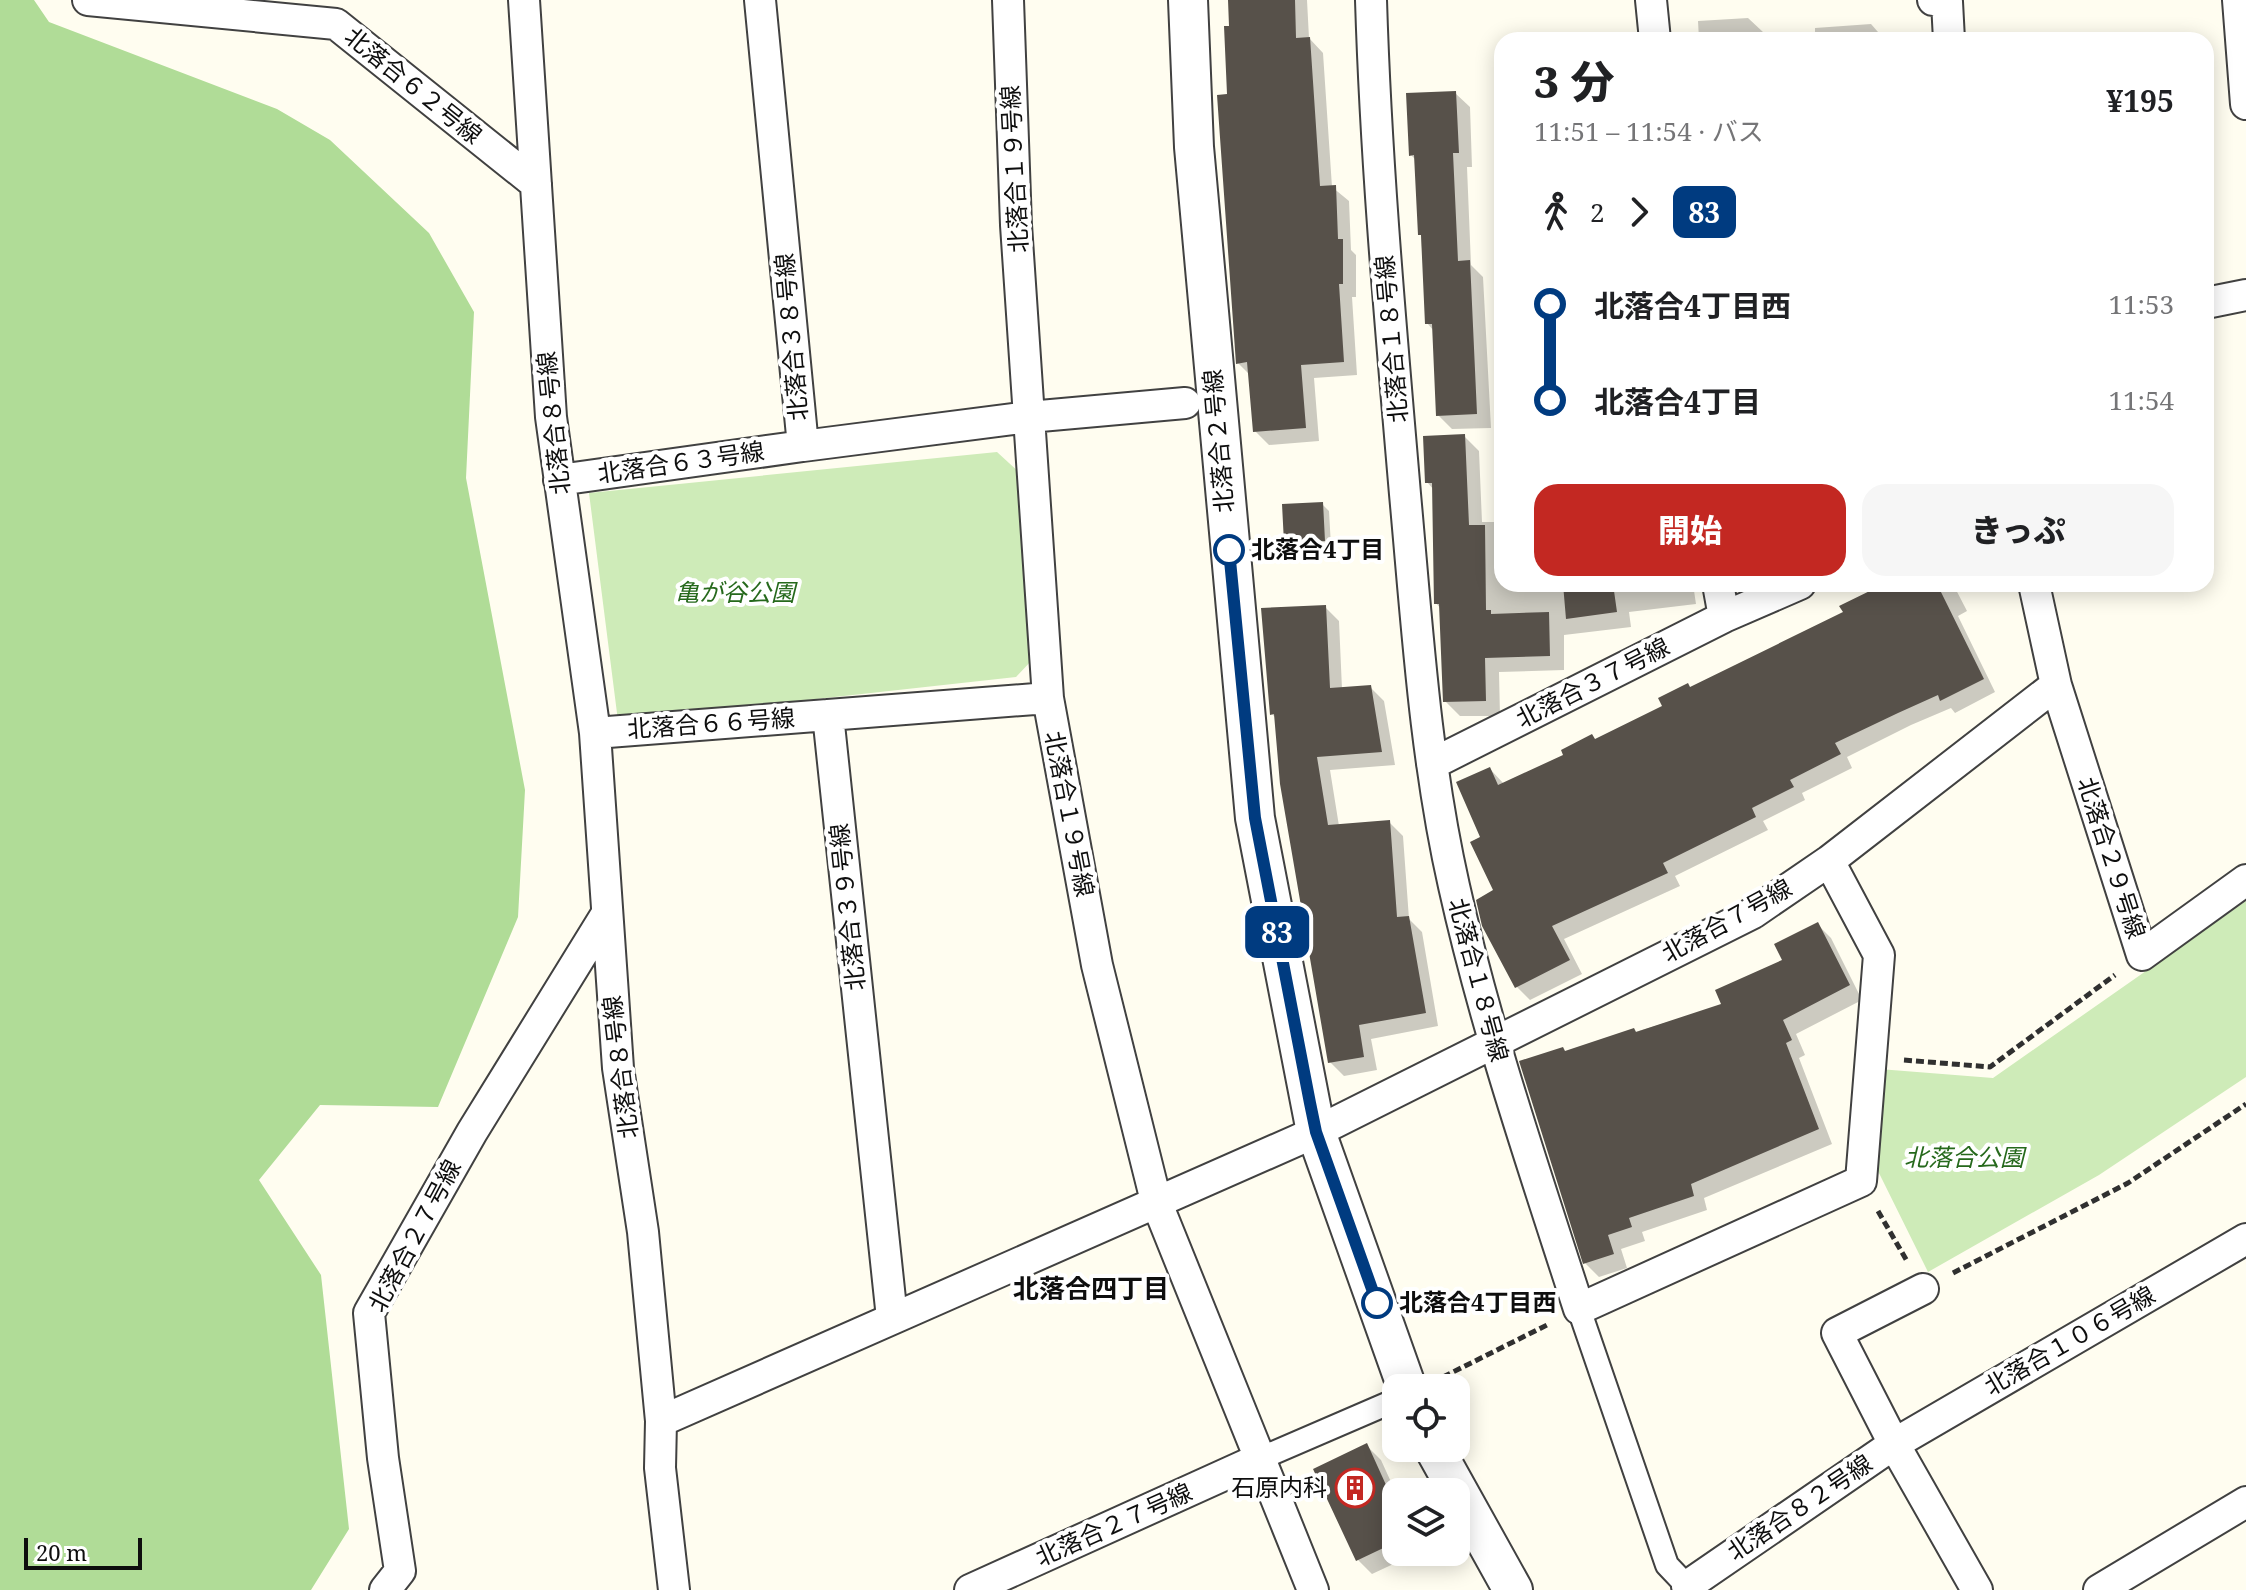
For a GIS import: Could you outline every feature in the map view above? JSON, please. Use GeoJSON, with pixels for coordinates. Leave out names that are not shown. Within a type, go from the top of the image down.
{"type":"FeatureCollection","features":[{"type":"Feature","properties":{"kind":"street","name":"北落合６２号線"},"geometry":{"type":"LineString","coordinates":[[88,0],[336,24],[536,184]]}},
{"type":"Feature","properties":{"kind":"street","name":"北落合８号線"},"geometry":{"type":"LineString","coordinates":[[524,0],[551,417],[595,733],[618,1068],[643,1232],[661,1421],[660,1468],[674,1590]]}},
{"type":"Feature","properties":{"kind":"street","name":"北落合３８号線"},"geometry":{"type":"LineString","coordinates":[[760,0],[803,446],[1029,417],[1185,403]]}},
{"type":"Feature","properties":{"kind":"street","name":"北落合１９号線"},"geometry":{"type":"LineString","coordinates":[[1008,0],[1016,225],[1048,698],[1097,965],[1156,1201],[1257,1460],[1313,1590]]}},
{"type":"Feature","properties":{"kind":"street","name":"北落合２号線"},"geometry":{"type":"LineString","coordinates":[[1188,0],[1195,163],[1255,818],[1316,1132],[1415,1374]]}},
{"type":"Feature","properties":{"kind":"street","name":"北落合１８号線"},"geometry":{"type":"LineString","coordinates":[[1371,0],[1374,116],[1391,331],[1432,764],[1453,884],[1493,1042],[1579,1309]]}},
{"type":"Feature","properties":{"kind":"street"},"geometry":{"type":"LineString","coordinates":[[1651,0],[1654,32]]}},
{"type":"Feature","properties":{"kind":"street"},"geometry":{"type":"LineString","coordinates":[[2238,0],[2246,104]]}},
{"type":"Feature","properties":{"kind":"street"},"geometry":{"type":"LineString","coordinates":[[1943,1],[1948,32]]}},
{"type":"Feature","properties":{"kind":"street"},"geometry":{"type":"LineString","coordinates":[[2214,301],[2246,295]]}},
{"type":"Feature","properties":{"kind":"street","name":"北落合６３号線"},"geometry":{"type":"LineString","coordinates":[[559,480],[803,446]]}},
{"type":"Feature","properties":{"kind":"street"},"geometry":{"type":"LineString","coordinates":[[1719,592],[1724,617]]}},
{"type":"Feature","properties":{"kind":"street","name":"北落合３７号線"},"geometry":{"type":"LineString","coordinates":[[1432,764],[1724,617],[1782,592]]}},
{"type":"Feature","properties":{"kind":"street"},"geometry":{"type":"LineString","coordinates":[[2036,592],[2056,685]]}},
{"type":"Feature","properties":{"kind":"street","name":"北落合７号線"},"geometry":{"type":"LineString","coordinates":[[1316,1132],[1753,913],[1829,861],[2056,685]]}},
{"type":"Feature","properties":{"kind":"street","name":"北落合２９号線"},"geometry":{"type":"LineString","coordinates":[[2056,685],[2142,955],[2246,880]]}},
{"type":"Feature","properties":{"kind":"street"},"geometry":{"type":"LineString","coordinates":[[828,715],[1048,698]]}},
{"type":"Feature","properties":{"kind":"street","name":"北落合６６号線"},"geometry":{"type":"LineString","coordinates":[[595,733],[828,715]]}},
{"type":"Feature","properties":{"kind":"street","name":"北落合３９号線"},"geometry":{"type":"LineString","coordinates":[[828,715],[892,1318]]}},
{"type":"Feature","properties":{"kind":"street"},"geometry":{"type":"LineString","coordinates":[[1688,1588],[1667,1565],[1579,1309],[1861,1181],[1879,955],[1829,861]]}},
{"type":"Feature","properties":{"kind":"street","name":"北落合２７号線"},"geometry":{"type":"LineString","coordinates":[[385,1590],[400,1571],[383,1458],[369,1313],[472,1132],[606,915]]}},
{"type":"Feature","properties":{"kind":"street"},"geometry":{"type":"LineString","coordinates":[[661,1421],[1316,1132]]}},
{"type":"Feature","properties":{"kind":"street","name":"北落合１０６号線"},"geometry":{"type":"LineString","coordinates":[[1894,1444],[2246,1239]]}},
{"type":"Feature","properties":{"kind":"street","name":"北落合８２号線"},"geometry":{"type":"LineString","coordinates":[[1688,1588],[1894,1444],[1837,1333],[1923,1289]]}},
{"type":"Feature","properties":{"kind":"street"},"geometry":{"type":"LineString","coordinates":[[1257,1460],[1382,1406]]}},
{"type":"Feature","properties":{"kind":"street"},"geometry":{"type":"LineString","coordinates":[[1894,1444],[1977,1590]]}},
{"type":"Feature","properties":{"kind":"street","name":"北落合２７号線"},"geometry":{"type":"LineString","coordinates":[[970,1590],[1257,1460]]}},
{"type":"Feature","properties":{"kind":"street"},"geometry":{"type":"LineString","coordinates":[[1442,1462],[1513,1590]]}},
{"type":"Feature","properties":{"kind":"street"},"geometry":{"type":"LineString","coordinates":[[2099,1590],[2246,1502]]}},
{"type":"Feature","properties":{"kind":"path"},"geometry":{"type":"LineString","coordinates":[[1869,1057],[1990,1067],[2142,955]]}},
{"type":"Feature","properties":{"kind":"path"},"geometry":{"type":"LineString","coordinates":[[1861,1181],[1923,1289],[2128,1183],[2246,1104]]}},
{"type":"Feature","properties":{"kind":"path"},"geometry":{"type":"LineString","coordinates":[[1443,1374],[1579,1309]]}},
{"type":"Feature","properties":{"kind":"green space"},"geometry":{"type":"Polygon","coordinates":[[[0,0],[34,0],[49,22],[277,109],[330,140],[429,233],[474,312],[466,478],[525,790],[518,917],[438,1107],[320,1105],[259,1180],[321,1275],[349,1529],[311,1590],[0,1590],[0,0]]]}},
{"type":"Feature","properties":{"kind":"green space","name":"亀が谷公園"},"geometry":{"type":"Polygon","coordinates":[[[997,452],[1021,474],[1033,659],[1016,677],[618,721],[589,493],[997,452]]]}},
{"type":"Feature","properties":{"kind":"green space","name":"北落合公園"},"geometry":{"type":"Polygon","coordinates":[[[2246,901],[2246,1077],[2099,1175],[1928,1272],[1876,1167],[1879,1069],[1993,1078],[2246,901]]]}},
{"type":"Feature","properties":{"kind":"building"},"geometry":{"type":"Polygon","coordinates":[[[1228,0],[1295,0],[1296,38],[1310,37],[1320,186],[1336,185],[1338,239],[1343,239],[1343,284],[1339,284],[1344,362],[1301,365],[1306,428],[1253,432],[1247,362],[1236,364],[1217,95],[1227,94],[1224,26],[1229,26],[1228,0]]]}},
{"type":"Feature","properties":{"kind":"building"},"geometry":{"type":"Polygon","coordinates":[[[1456,91],[1459,153],[1453,153],[1458,261],[1470,260],[1477,414],[1436,416],[1432,324],[1425,324],[1421,235],[1418,235],[1414,155],[1409,156],[1406,93],[1456,91]]]}},
{"type":"Feature","properties":{"kind":"building"},"geometry":{"type":"Polygon","coordinates":[[[1465,434],[1469,525],[1485,525],[1486,610],[1491,610],[1491,614],[1549,612],[1550,656],[1485,658],[1486,701],[1443,702],[1439,604],[1434,604],[1432,483],[1425,483],[1423,436],[1465,434]]]}},
{"type":"Feature","properties":{"kind":"building"},"geometry":{"type":"Polygon","coordinates":[[[1323,502],[1325,541],[1284,543],[1282,504],[1323,502]]]}},
{"type":"Feature","properties":{"kind":"building"},"geometry":{"type":"Polygon","coordinates":[[[1564,592],[1614,592],[1617,612],[1566,619],[1564,592]]]}},
{"type":"Feature","properties":{"kind":"building"},"geometry":{"type":"Polygon","coordinates":[[[1868,592],[1941,592],[1984,679],[1940,701],[1938,695],[1835,743],[1841,754],[1790,780],[1794,787],[1752,808],[1756,817],[1663,863],[1668,873],[1552,926],[1570,960],[1515,988],[1482,926],[1476,900],[1493,890],[1470,842],[1480,837],[1456,782],[1490,767],[1498,785],[1563,755],[1561,750],[1592,734],[1595,739],[1662,706],[1658,698],[1688,683],[1690,687],[1843,612],[1839,606],[1868,592]]]}},
{"type":"Feature","properties":{"kind":"building"},"geometry":{"type":"Polygon","coordinates":[[[1326,605],[1330,688],[1371,685],[1382,752],[1317,757],[1328,825],[1390,820],[1397,917],[1409,916],[1426,1013],[1359,1025],[1364,1057],[1328,1063],[1280,784],[1274,714],[1270,715],[1261,608],[1326,605]]]}},
{"type":"Feature","properties":{"kind":"building"},"geometry":{"type":"Polygon","coordinates":[[[1818,922],[1850,985],[1783,1020],[1792,1040],[1786,1043],[1819,1129],[1691,1184],[1694,1196],[1629,1218],[1632,1227],[1608,1235],[1614,1254],[1583,1264],[1519,1061],[1563,1047],[1565,1051],[1634,1028],[1636,1032],[1721,1004],[1715,990],[1782,960],[1774,944],[1818,922]]]}},
{"type":"Feature","properties":{"kind":"building","name":"石原内科"},"geometry":{"type":"Polygon","coordinates":[[[1367,1443],[1383,1478],[1382,1549],[1356,1561],[1313,1469],[1367,1443]]]}},
{"type":"Feature","properties":{"kind":"bus line","name":"83"},"geometry":{"type":"LineString","coordinates":[[1229,550],[1255,818],[1310,1103],[1316,1132],[1377,1303]]}},
{"type":"Feature","properties":{"kind":"place","name":"北落合4丁目"},"geometry":{"type":"Point","coordinates":[1229,550]}},
{"type":"Feature","properties":{"kind":"place","name":"北落合4丁目西"},"geometry":{"type":"Point","coordinates":[1377,1303]}},
{"type":"Feature","properties":{"kind":"place","name":"石原内科"},"geometry":{"type":"Point","coordinates":[1355,1488]}},
{"type":"Feature","properties":{"kind":"district","name":"北落合四丁目"},"geometry":{"type":"Point","coordinates":[1091,1289]}}]}
